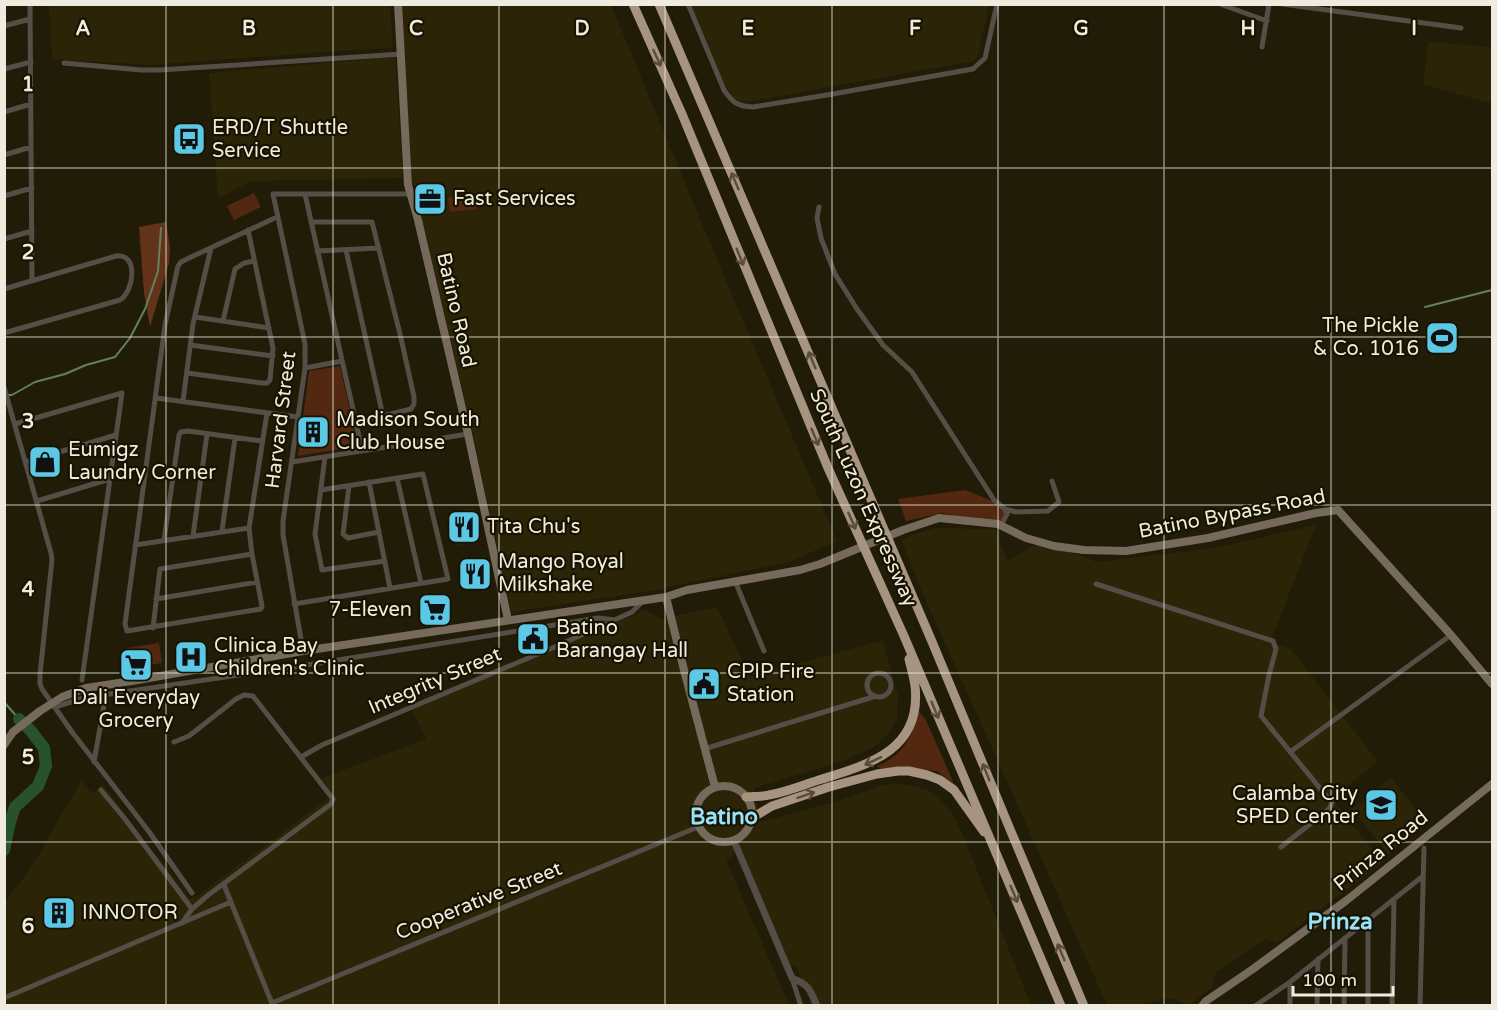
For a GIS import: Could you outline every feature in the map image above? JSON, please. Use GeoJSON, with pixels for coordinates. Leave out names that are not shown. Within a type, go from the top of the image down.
{"type":"FeatureCollection","features":[{"type":"Feature","properties":{"kind":"highway","name":"South Luzon Expressway"},"geometry":{"type":"LineString","coordinates":[[633,4],[682,114],[828,468],[904,636],[1061,1005]]}},
{"type":"Feature","properties":{"kind":"highway","name":"South Luzon Expressway"},"geometry":{"type":"LineString","coordinates":[[658,4],[933,644],[1084,1005]]}},
{"type":"Feature","properties":{"kind":"highway"},"geometry":{"type":"LineString","coordinates":[[746,797],[769,795],[852,770],[883,756],[898,744],[912,720],[915,700],[915,685],[904,636]]}},
{"type":"Feature","properties":{"kind":"highway"},"geometry":{"type":"LineString","coordinates":[[752,818],[772,806],[848,782],[877,774],[912,772],[934,777],[954,790],[991,841]]}},
{"type":"Feature","properties":{"kind":"main road","name":"Batino Road"},"geometry":{"type":"LineString","coordinates":[[398,4],[408,185],[468,434],[508,620]]}},
{"type":"Feature","properties":{"kind":"main road","name":"Batino Bypass Road"},"geometry":{"type":"LineString","coordinates":[[4,745],[13,732],[40,711],[74,691],[86,688],[303,651],[666,597],[687,590],[800,570],[939,518],[998,524],[1026,538],[1054,546],[1084,550],[1126,551],[1208,538],[1338,510],[1492,684]]}},
{"type":"Feature","properties":{"kind":"main road"},"geometry":{"type":"LineString","coordinates":[[666,597],[715,787]]}},
{"type":"Feature","properties":{"kind":"main road","name":"Prinza Road"},"geometry":{"type":"LineString","coordinates":[[1202,1005],[1347,900],[1492,784]]}},
{"type":"Feature","properties":{"kind":"main road"},"geometry":{"type":"LineString","coordinates":[[724,786],[740,791],[746,797],[752,810],[752,818],[746,832],[735,841],[726,843],[710,839],[703,834],[698,827],[695,815],[697,803],[704,793],[715,787],[724,786]]}},
{"type":"Feature","properties":{"kind":"street"},"geometry":{"type":"LineString","coordinates":[[30,4],[32,281]]}},
{"type":"Feature","properties":{"kind":"street"},"geometry":{"type":"LineString","coordinates":[[688,4],[724,90],[731,100],[741,106],[753,107],[973,69],[985,58],[997,4]]}},
{"type":"Feature","properties":{"kind":"street"},"geometry":{"type":"LineString","coordinates":[[1220,4],[1267,21]]}},
{"type":"Feature","properties":{"kind":"street"},"geometry":{"type":"LineString","coordinates":[[1262,47],[1269,4]]}},
{"type":"Feature","properties":{"kind":"street"},"geometry":{"type":"LineString","coordinates":[[1282,4],[1461,28]]}},
{"type":"Feature","properties":{"kind":"street"},"geometry":{"type":"LineString","coordinates":[[4,26],[30,19]]}},
{"type":"Feature","properties":{"kind":"street"},"geometry":{"type":"LineString","coordinates":[[64,63],[160,70],[402,54]]}},
{"type":"Feature","properties":{"kind":"street"},"geometry":{"type":"LineString","coordinates":[[4,69],[31,62]]}},
{"type":"Feature","properties":{"kind":"street"},"geometry":{"type":"LineString","coordinates":[[4,112],[31,104]]}},
{"type":"Feature","properties":{"kind":"street"},"geometry":{"type":"LineString","coordinates":[[4,155],[31,147]]}},
{"type":"Feature","properties":{"kind":"street"},"geometry":{"type":"LineString","coordinates":[[4,196],[32,188]]}},
{"type":"Feature","properties":{"kind":"street","name":"Harvard Street"},"geometry":{"type":"LineString","coordinates":[[303,651],[283,535],[283,521],[306,354],[304,335],[273,194],[305,194]]}},
{"type":"Feature","properties":{"kind":"street"},"geometry":{"type":"LineString","coordinates":[[362,450],[305,194],[411,194]]}},
{"type":"Feature","properties":{"kind":"street"},"geometry":{"type":"LineString","coordinates":[[819,207],[820,238],[836,274],[857,309],[883,345],[912,372],[994,500],[1005,509],[1016,512],[1048,510],[1059,502],[1052,481]]}},
{"type":"Feature","properties":{"kind":"street"},"geometry":{"type":"LineString","coordinates":[[267,413],[249,528],[261,609],[127,631],[125,624],[165,325],[178,266],[189,258],[278,217]]}},
{"type":"Feature","properties":{"kind":"street"},"geometry":{"type":"LineString","coordinates":[[311,222],[372,222],[402,338],[414,402],[411,409],[356,420]]}},
{"type":"Feature","properties":{"kind":"street"},"geometry":{"type":"LineString","coordinates":[[187,372],[261,383],[267,383],[270,380],[273,348],[248,230]]}},
{"type":"Feature","properties":{"kind":"street"},"geometry":{"type":"LineString","coordinates":[[4,239],[32,231]]}},
{"type":"Feature","properties":{"kind":"street"},"geometry":{"type":"LineString","coordinates":[[183,401],[195,317],[211,248]]}},
{"type":"Feature","properties":{"kind":"street"},"geometry":{"type":"LineString","coordinates":[[317,251],[379,248]]}},
{"type":"Feature","properties":{"kind":"street"},"geometry":{"type":"LineString","coordinates":[[346,250],[383,416]]}},
{"type":"Feature","properties":{"kind":"street"},"geometry":{"type":"LineString","coordinates":[[4,289],[116,256],[124,256],[128,259],[131,271],[127,293],[120,300],[4,333]]}},
{"type":"Feature","properties":{"kind":"street"},"geometry":{"type":"LineString","coordinates":[[223,321],[235,269],[244,263],[254,261]]}},
{"type":"Feature","properties":{"kind":"street"},"geometry":{"type":"LineString","coordinates":[[195,317],[269,328]]}},
{"type":"Feature","properties":{"kind":"street"},"geometry":{"type":"LineString","coordinates":[[190,345],[273,356]]}},
{"type":"Feature","properties":{"kind":"street"},"geometry":{"type":"LineString","coordinates":[[305,368],[342,361]]}},
{"type":"Feature","properties":{"kind":"street"},"geometry":{"type":"LineString","coordinates":[[4,387],[52,561],[40,679],[42,688],[94,762],[192,892]]}},
{"type":"Feature","properties":{"kind":"street"},"geometry":{"type":"LineString","coordinates":[[15,424],[122,393],[82,680]]}},
{"type":"Feature","properties":{"kind":"street"},"geometry":{"type":"LineString","coordinates":[[156,398],[298,417]]}},
{"type":"Feature","properties":{"kind":"street"},"geometry":{"type":"LineString","coordinates":[[164,540],[181,432],[262,441]]}},
{"type":"Feature","properties":{"kind":"street"},"geometry":{"type":"LineString","coordinates":[[193,536],[207,434]]}},
{"type":"Feature","properties":{"kind":"street"},"geometry":{"type":"LineString","coordinates":[[292,462],[468,434]]}},
{"type":"Feature","properties":{"kind":"street"},"geometry":{"type":"LineString","coordinates":[[26,462],[116,435]]}},
{"type":"Feature","properties":{"kind":"street"},"geometry":{"type":"LineString","coordinates":[[222,531],[235,438]]}},
{"type":"Feature","properties":{"kind":"street"},"geometry":{"type":"LineString","coordinates":[[325,457],[315,534],[322,570],[385,561]]}},
{"type":"Feature","properties":{"kind":"street"},"geometry":{"type":"LineString","coordinates":[[294,604],[448,579],[423,474],[321,490]]}},
{"type":"Feature","properties":{"kind":"street"},"geometry":{"type":"LineString","coordinates":[[398,478],[421,583]]}},
{"type":"Feature","properties":{"kind":"street"},"geometry":{"type":"LineString","coordinates":[[37,501],[110,479]]}},
{"type":"Feature","properties":{"kind":"street"},"geometry":{"type":"LineString","coordinates":[[369,482],[390,588]]}},
{"type":"Feature","properties":{"kind":"street"},"geometry":{"type":"LineString","coordinates":[[349,486],[343,534],[348,538],[379,532]]}},
{"type":"Feature","properties":{"kind":"street"},"geometry":{"type":"LineString","coordinates":[[998,524],[1003,522],[1005,509]]}},
{"type":"Feature","properties":{"kind":"street"},"geometry":{"type":"LineString","coordinates":[[135,544],[249,528]]}},
{"type":"Feature","properties":{"kind":"street"},"geometry":{"type":"LineString","coordinates":[[153,628],[160,569],[252,554]]}},
{"type":"Feature","properties":{"kind":"street"},"geometry":{"type":"LineString","coordinates":[[735,581],[764,651]]}},
{"type":"Feature","properties":{"kind":"street"},"geometry":{"type":"LineString","coordinates":[[156,598],[257,582]]}},
{"type":"Feature","properties":{"kind":"street"},"geometry":{"type":"LineString","coordinates":[[1096,584],[1273,641],[1276,649],[1261,716],[1332,803],[1329,809],[1281,847]]}},
{"type":"Feature","properties":{"kind":"street","name":"Integrity Street"},"geometry":{"type":"LineString","coordinates":[[301,757],[322,745],[633,612],[644,600]]}},
{"type":"Feature","properties":{"kind":"street"},"geometry":{"type":"LineString","coordinates":[[53,705],[103,695],[598,618],[615,620]]}},
{"type":"Feature","properties":{"kind":"street"},"geometry":{"type":"LineString","coordinates":[[1290,752],[1451,635]]}},
{"type":"Feature","properties":{"kind":"street"},"geometry":{"type":"LineString","coordinates":[[704,749],[876,696],[884,696],[891,687],[890,680],[885,674],[873,674],[868,680],[869,692],[876,696]]}},
{"type":"Feature","properties":{"kind":"street"},"geometry":{"type":"LineString","coordinates":[[94,762],[104,705],[103,695]]}},
{"type":"Feature","properties":{"kind":"street"},"geometry":{"type":"LineString","coordinates":[[174,742],[189,736],[236,699],[244,695],[253,696],[333,799],[331,804],[192,909],[182,923]]}},
{"type":"Feature","properties":{"kind":"street"},"geometry":{"type":"LineString","coordinates":[[101,790],[192,909]]}},
{"type":"Feature","properties":{"kind":"street","name":"Cooperative Street"},"geometry":{"type":"LineString","coordinates":[[273,1004],[698,827]]}},
{"type":"Feature","properties":{"kind":"street"},"geometry":{"type":"LineString","coordinates":[[735,841],[801,1005]]}},
{"type":"Feature","properties":{"kind":"street"},"geometry":{"type":"LineString","coordinates":[[1420,1005],[1424,848]]}},
{"type":"Feature","properties":{"kind":"street"},"geometry":{"type":"LineString","coordinates":[[1255,1005],[1290,982],[1423,876]]}},
{"type":"Feature","properties":{"kind":"street"},"geometry":{"type":"LineString","coordinates":[[224,885],[273,1004]]}},
{"type":"Feature","properties":{"kind":"street"},"geometry":{"type":"LineString","coordinates":[[1392,1005],[1394,899]]}},
{"type":"Feature","properties":{"kind":"street"},"geometry":{"type":"LineString","coordinates":[[4,998],[231,902]]}},
{"type":"Feature","properties":{"kind":"street"},"geometry":{"type":"LineString","coordinates":[[1368,920],[1368,1005]]}},
{"type":"Feature","properties":{"kind":"street"},"geometry":{"type":"LineString","coordinates":[[1344,1005],[1345,938]]}},
{"type":"Feature","properties":{"kind":"street"},"geometry":{"type":"LineString","coordinates":[[1317,1005],[1318,959]]}},
{"type":"Feature","properties":{"kind":"street"},"geometry":{"type":"LineString","coordinates":[[792,978],[805,983],[817,1005]]}},
{"type":"Feature","properties":{"kind":"street"},"geometry":{"type":"LineString","coordinates":[[1290,982],[1290,1005]]}},
{"type":"Feature","properties":{"kind":"shaded area"},"geometry":{"type":"Polygon","coordinates":[[[49,5],[390,5],[393,48],[150,65],[52,59],[49,5]]]}},
{"type":"Feature","properties":{"kind":"shaded area"},"geometry":{"type":"Polygon","coordinates":[[[401,5],[611,5],[837,541],[789,562],[650,591],[511,612],[471,425],[412,179],[401,5]]]}},
{"type":"Feature","properties":{"kind":"shaded area"},"geometry":{"type":"Polygon","coordinates":[[[691,5],[989,5],[978,56],[974,61],[747,102],[733,97],[725,86],[691,5]]]}},
{"type":"Feature","properties":{"kind":"shaded area"},"geometry":{"type":"Polygon","coordinates":[[[1428,42],[1492,47],[1492,103],[1423,85],[1428,42]]]}},
{"type":"Feature","properties":{"kind":"shaded area"},"geometry":{"type":"Polygon","coordinates":[[[395,57],[403,178],[251,181],[218,199],[209,73],[395,57]]]}},
{"type":"Feature","properties":{"kind":"shaded area"},"geometry":{"type":"Polygon","coordinates":[[[254,193],[261,207],[234,220],[227,206],[254,193]]]}},
{"type":"Feature","properties":{"kind":"shaded area"},"geometry":{"type":"Polygon","coordinates":[[[476,195],[477,209],[450,212],[448,197],[476,195]]]}},
{"type":"Feature","properties":{"kind":"shaded area"},"geometry":{"type":"Polygon","coordinates":[[[166,222],[170,248],[169,263],[150,327],[144,293],[139,227],[166,222]]]}},
{"type":"Feature","properties":{"kind":"shaded area"},"geometry":{"type":"Polygon","coordinates":[[[340,366],[357,443],[354,447],[298,456],[309,371],[340,366]]]}},
{"type":"Feature","properties":{"kind":"shaded area"},"geometry":{"type":"Polygon","coordinates":[[[965,490],[1012,509],[1002,526],[942,513],[906,521],[898,499],[965,490]]]}},
{"type":"Feature","properties":{"kind":"shaded area","name":"Tita Chu's"},"geometry":{"type":"Polygon","coordinates":[[[473,507],[481,540],[455,546],[447,514],[473,507]]]}},
{"type":"Feature","properties":{"kind":"shaded area"},"geometry":{"type":"Polygon","coordinates":[[[1316,525],[1270,643],[1291,649],[1378,762],[1331,798],[1383,862],[1276,943],[1266,939],[1216,972],[1213,987],[1189,1005],[1170,998],[1137,1005],[1107,1005],[901,540],[934,528],[995,529],[1006,559],[1009,560],[1035,545],[1062,549],[1097,562],[1214,548],[1316,525]]]}},
{"type":"Feature","properties":{"kind":"shaded area"},"geometry":{"type":"Polygon","coordinates":[[[717,607],[750,677],[883,640],[898,696],[897,719],[887,736],[874,747],[840,762],[754,788],[760,822],[842,800],[880,786],[900,783],[926,789],[952,813],[962,833],[1031,1005],[811,1005],[797,968],[786,963],[741,850],[726,860],[789,1005],[5,1005],[4,903],[39,854],[81,781],[93,794],[102,784],[190,899],[200,894],[326,800],[335,799],[322,778],[426,739],[412,710],[646,610],[661,619],[717,607]]]}},
{"type":"Feature","properties":{"kind":"shaded area"},"geometry":{"type":"Polygon","coordinates":[[[159,643],[162,663],[130,668],[127,648],[159,643]]]}},
{"type":"Feature","properties":{"kind":"shaded area"},"geometry":{"type":"Polygon","coordinates":[[[919,712],[926,720],[954,784],[937,771],[898,767],[881,769],[877,766],[893,757],[905,745],[919,712]]]}},
{"type":"Feature","properties":{"kind":"shaded area"},"geometry":{"type":"Polygon","coordinates":[[[1391,778],[1428,823],[1388,854],[1352,809],[1391,778]]]}},
{"type":"Feature","properties":{"kind":"waterway"},"geometry":{"type":"LineString","coordinates":[[7,395],[12,395],[35,382],[115,357],[130,338],[145,309],[158,271],[161,228]]}},
{"type":"Feature","properties":{"kind":"waterway"},"geometry":{"type":"LineString","coordinates":[[1425,307],[1492,290]]}},
{"type":"Feature","properties":{"kind":"waterway"},"geometry":{"type":"LineString","coordinates":[[4,702],[19,719]]}},
{"type":"Feature","properties":{"kind":"waterway"},"geometry":{"type":"LineString","coordinates":[[4,850],[15,807],[38,786],[46,766],[44,748],[19,719]]}},
{"type":"Feature","properties":{"kind":"place","name":"ERD/T Shuttle Service"},"geometry":{"type":"Point","coordinates":[189,139]}},
{"type":"Feature","properties":{"kind":"place","name":"Fast Services"},"geometry":{"type":"Point","coordinates":[430,199]}},
{"type":"Feature","properties":{"kind":"place","name":"The Pickle & Co. 1016"},"geometry":{"type":"Point","coordinates":[1442,338]}},
{"type":"Feature","properties":{"kind":"place","name":"Madison South Club House"},"geometry":{"type":"Point","coordinates":[313,432]}},
{"type":"Feature","properties":{"kind":"place","name":"Eumigz Laundry Corner"},"geometry":{"type":"Point","coordinates":[45,462]}},
{"type":"Feature","properties":{"kind":"place","name":"Tita Chu's"},"geometry":{"type":"Point","coordinates":[464,527]}},
{"type":"Feature","properties":{"kind":"place","name":"Mango Royal Milkshake"},"geometry":{"type":"Point","coordinates":[475,574]}},
{"type":"Feature","properties":{"kind":"place","name":"7-Eleven"},"geometry":{"type":"Point","coordinates":[435,610]}},
{"type":"Feature","properties":{"kind":"place","name":"Batino Barangay Hall"},"geometry":{"type":"Point","coordinates":[533,639]}},
{"type":"Feature","properties":{"kind":"place","name":"Clinica Bay Children's Clinic"},"geometry":{"type":"Point","coordinates":[191,657]}},
{"type":"Feature","properties":{"kind":"place","name":"Dali Everyday Grocery"},"geometry":{"type":"Point","coordinates":[136,665]}},
{"type":"Feature","properties":{"kind":"place","name":"CPIP Fire Station"},"geometry":{"type":"Point","coordinates":[704,684]}},
{"type":"Feature","properties":{"kind":"place","name":"Calamba City SPED Center"},"geometry":{"type":"Point","coordinates":[1381,805]}},
{"type":"Feature","properties":{"kind":"place","name":"INNOTOR"},"geometry":{"type":"Point","coordinates":[59,913]}},
{"type":"Feature","properties":{"kind":"district","name":"Batino"},"geometry":{"type":"Point","coordinates":[724,817]}},
{"type":"Feature","properties":{"kind":"district","name":"Prinza"},"geometry":{"type":"Point","coordinates":[1340,922]}}]}
